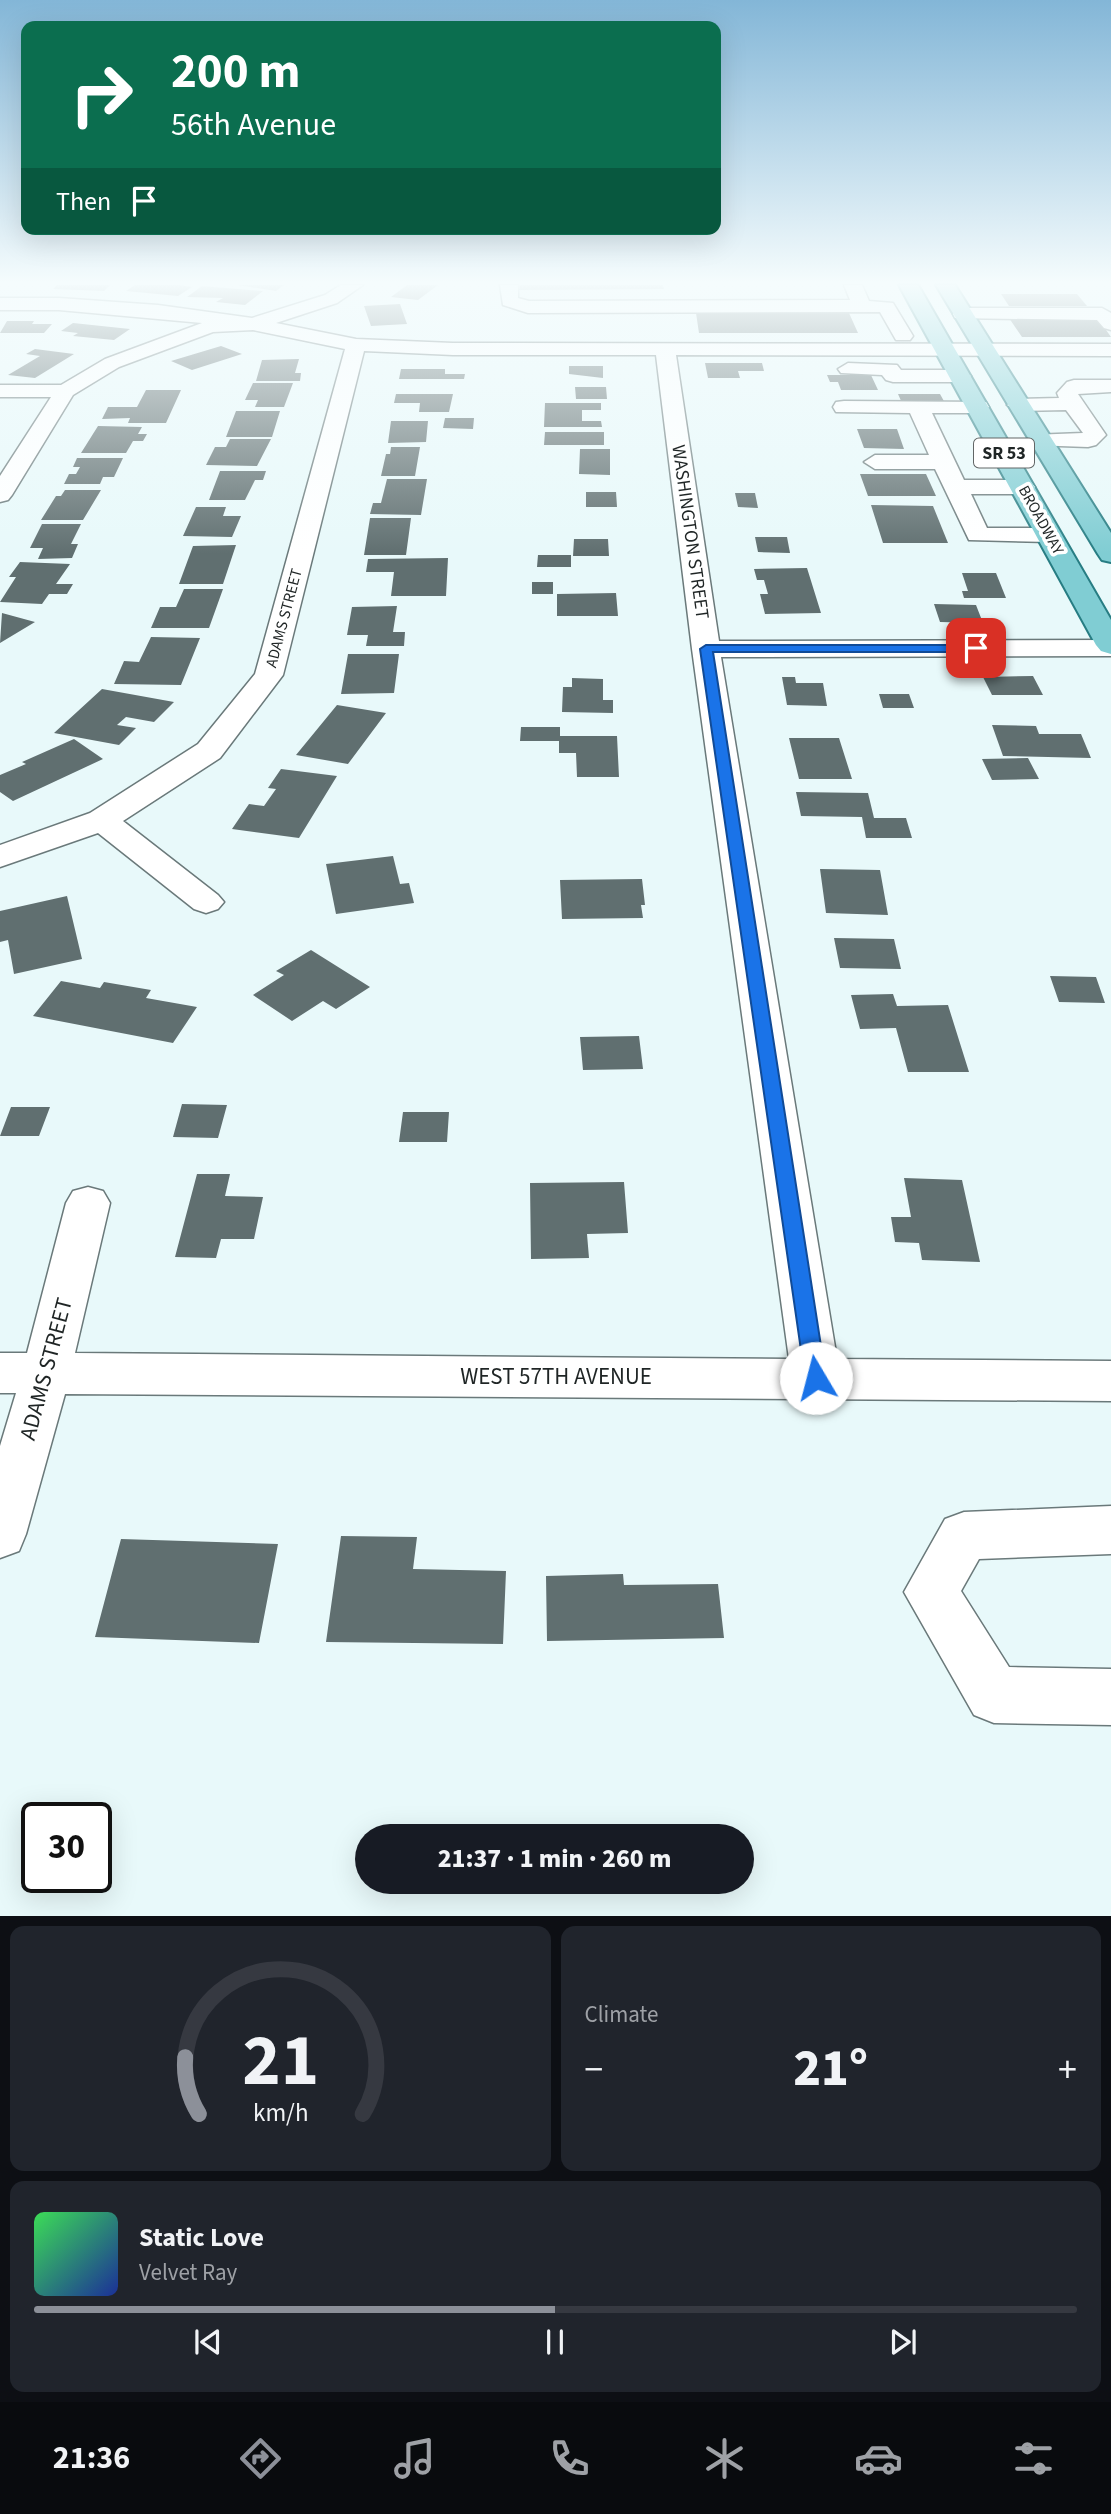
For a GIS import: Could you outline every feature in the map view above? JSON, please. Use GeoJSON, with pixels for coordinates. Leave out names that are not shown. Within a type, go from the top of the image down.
{"type":"FeatureCollection","features":[{"type":"Feature","properties":{"kind":"main road","name":"SR 53"},"geometry":{"type":"LineString","coordinates":[[1000,374],[1110,550]]}},
{"type":"Feature","properties":{"kind":"main road","name":"BROADWAY"},"geometry":{"type":"LineString","coordinates":[[961,376],[1111,647]]}},
{"type":"Feature","properties":{"kind":"street"},"geometry":{"type":"LineString","coordinates":[[0,495],[65,391],[93,374]]}},
{"type":"Feature","properties":{"kind":"street","name":"ADAMS STREET"},"geometry":{"type":"LineString","coordinates":[[0,857],[102,820],[209,751],[269,675],[348,374]]}},
{"type":"Feature","properties":{"kind":"street","name":"WASHINGTON STREET"},"geometry":{"type":"LineString","coordinates":[[668,374],[706,649],[816,1378]]}},
{"type":"Feature","properties":{"kind":"street"},"geometry":{"type":"LineString","coordinates":[[892,374],[961,376]]}},
{"type":"Feature","properties":{"kind":"street"},"geometry":{"type":"LineString","coordinates":[[1018,405],[1111,386]]}},
{"type":"Feature","properties":{"kind":"street"},"geometry":{"type":"LineString","coordinates":[[0,391],[65,391]]}},
{"type":"Feature","properties":{"kind":"street"},"geometry":{"type":"LineString","coordinates":[[1039,440],[1087,440],[1095,435],[1073,395]]}},
{"type":"Feature","properties":{"kind":"street"},"geometry":{"type":"LineString","coordinates":[[844,407],[922,416],[983,416]]}},
{"type":"Feature","properties":{"kind":"street"},"geometry":{"type":"LineString","coordinates":[[922,416],[978,535],[1049,535]]}},
{"type":"Feature","properties":{"kind":"street"},"geometry":{"type":"LineString","coordinates":[[875,462],[943,462]]}},
{"type":"Feature","properties":{"kind":"street"},"geometry":{"type":"LineString","coordinates":[[955,487],[1023,487]]}},
{"type":"Feature","properties":{"kind":"street"},"geometry":{"type":"LineString","coordinates":[[706,649],[1111,647]]}},
{"type":"Feature","properties":{"kind":"street"},"geometry":{"type":"LineString","coordinates":[[102,820],[206,902]]}},
{"type":"Feature","properties":{"kind":"street","name":"ADAMS STREET"},"geometry":{"type":"LineString","coordinates":[[0,1534],[23,1373],[89,1203]]}},
{"type":"Feature","properties":{"kind":"street","name":"WEST 57TH AVENUE"},"geometry":{"type":"LineString","coordinates":[[23,1373],[1111,1382]]}},
{"type":"Feature","properties":{"kind":"street"},"geometry":{"type":"LineString","coordinates":[[1111,1530],[964,1536],[931,1592],[994,1695],[1111,1697]]}},
{"type":"Feature","properties":{"kind":"building"},"geometry":{"type":"Polygon","coordinates":[[[9,374],[41,374],[35,378],[9,374]]]}},
{"type":"Feature","properties":{"kind":"building"},"geometry":{"type":"Polygon","coordinates":[[[258,374],[301,374],[300,381],[256,381],[258,374]]]}},
{"type":"Feature","properties":{"kind":"building"},"geometry":{"type":"Polygon","coordinates":[[[400,374],[465,374],[464,379],[399,379],[400,374]]]}},
{"type":"Feature","properties":{"kind":"building"},"geometry":{"type":"Polygon","coordinates":[[[573,374],[603,374],[603,378],[573,374]]]}},
{"type":"Feature","properties":{"kind":"building"},"geometry":{"type":"Polygon","coordinates":[[[707,374],[739,374],[740,378],[708,378],[707,374]]]}},
{"type":"Feature","properties":{"kind":"building"},"geometry":{"type":"Polygon","coordinates":[[[827,375],[871,375],[878,390],[841,390],[838,382],[830,382],[827,375]]]}},
{"type":"Feature","properties":{"kind":"building"},"geometry":{"type":"Polygon","coordinates":[[[253,383],[293,383],[284,407],[255,407],[258,400],[245,400],[253,383]]]}},
{"type":"Feature","properties":{"kind":"building"},"geometry":{"type":"Polygon","coordinates":[[[575,387],[606,387],[607,399],[576,399],[575,387]]]}},
{"type":"Feature","properties":{"kind":"building"},"geometry":{"type":"Polygon","coordinates":[[[146,390],[181,390],[166,423],[128,423],[130,418],[102,419],[108,407],[137,407],[146,390]]]}},
{"type":"Feature","properties":{"kind":"building"},"geometry":{"type":"Polygon","coordinates":[[[396,394],[453,394],[449,412],[419,412],[420,403],[394,403],[396,394]]]}},
{"type":"Feature","properties":{"kind":"building"},"geometry":{"type":"Polygon","coordinates":[[[898,394],[940,394],[945,403],[902,403],[898,394]]]}},
{"type":"Feature","properties":{"kind":"building"},"geometry":{"type":"Polygon","coordinates":[[[545,403],[601,403],[601,410],[582,410],[582,421],[601,421],[602,427],[544,427],[545,403]]]}},
{"type":"Feature","properties":{"kind":"building"},"geometry":{"type":"Polygon","coordinates":[[[236,411],[280,411],[272,437],[226,437],[236,411]]]}},
{"type":"Feature","properties":{"kind":"building"},"geometry":{"type":"Polygon","coordinates":[[[445,418],[474,418],[473,429],[443,428],[445,418]]]}},
{"type":"Feature","properties":{"kind":"building"},"geometry":{"type":"Polygon","coordinates":[[[391,421],[428,421],[426,442],[388,443],[391,421]]]}},
{"type":"Feature","properties":{"kind":"building"},"geometry":{"type":"Polygon","coordinates":[[[98,426],[142,427],[138,434],[147,434],[143,441],[133,441],[126,453],[81,453],[98,426]]]}},
{"type":"Feature","properties":{"kind":"building"},"geometry":{"type":"Polygon","coordinates":[[[857,429],[897,429],[904,449],[864,448],[857,429]]]}},
{"type":"Feature","properties":{"kind":"building"},"geometry":{"type":"Polygon","coordinates":[[[545,432],[604,432],[604,445],[544,445],[545,432]]]}},
{"type":"Feature","properties":{"kind":"building"},"geometry":{"type":"Polygon","coordinates":[[[230,439],[271,439],[257,466],[206,465],[215,447],[226,447],[230,439]]]}},
{"type":"Feature","properties":{"kind":"building"},"geometry":{"type":"Polygon","coordinates":[[[391,447],[420,447],[415,476],[381,476],[386,454],[390,454],[391,447]]]}},
{"type":"Feature","properties":{"kind":"building"},"geometry":{"type":"Polygon","coordinates":[[[580,449],[610,449],[610,475],[579,474],[580,449]]]}},
{"type":"Feature","properties":{"kind":"building"},"geometry":{"type":"Polygon","coordinates":[[[77,458],[123,458],[114,477],[103,477],[100,484],[64,484],[69,474],[76,474],[80,467],[73,467],[77,458]]]}},
{"type":"Feature","properties":{"kind":"building"},"geometry":{"type":"Polygon","coordinates":[[[220,471],[266,471],[263,480],[255,480],[245,500],[209,500],[220,471]]]}},
{"type":"Feature","properties":{"kind":"building"},"geometry":{"type":"Polygon","coordinates":[[[860,474],[926,474],[936,496],[868,496],[860,474]]]}},
{"type":"Feature","properties":{"kind":"building"},"geometry":{"type":"Polygon","coordinates":[[[387,479],[427,479],[421,515],[370,514],[373,503],[381,503],[387,479]]]}},
{"type":"Feature","properties":{"kind":"building"},"geometry":{"type":"Polygon","coordinates":[[[65,490],[101,490],[83,520],[41,520],[56,496],[61,496],[65,490]]]}},
{"type":"Feature","properties":{"kind":"building"},"geometry":{"type":"Polygon","coordinates":[[[586,492],[616,492],[617,507],[586,507],[586,492]]]}},
{"type":"Feature","properties":{"kind":"building"},"geometry":{"type":"Polygon","coordinates":[[[735,493],[755,493],[758,508],[738,507],[735,493]]]}},
{"type":"Feature","properties":{"kind":"building"},"geometry":{"type":"Polygon","coordinates":[[[871,505],[933,506],[948,543],[883,543],[871,505]]]}},
{"type":"Feature","properties":{"kind":"building"},"geometry":{"type":"Polygon","coordinates":[[[196,507],[226,507],[223,516],[241,516],[232,537],[183,536],[196,507]]]}},
{"type":"Feature","properties":{"kind":"building"},"geometry":{"type":"Polygon","coordinates":[[[370,518],[411,518],[406,555],[364,555],[370,518]]]}},
{"type":"Feature","properties":{"kind":"building"},"geometry":{"type":"Polygon","coordinates":[[[42,524],[81,524],[71,544],[78,544],[72,558],[38,559],[43,548],[30,548],[42,524]]]}},
{"type":"Feature","properties":{"kind":"building"},"geometry":{"type":"Polygon","coordinates":[[[755,537],[787,537],[790,553],[758,552],[755,537]]]}},
{"type":"Feature","properties":{"kind":"building"},"geometry":{"type":"Polygon","coordinates":[[[574,539],[608,539],[609,556],[573,556],[574,539]]]}},
{"type":"Feature","properties":{"kind":"building"},"geometry":{"type":"Polygon","coordinates":[[[236,545],[223,584],[179,584],[193,546],[236,545]]]}},
{"type":"Feature","properties":{"kind":"building"},"geometry":{"type":"Polygon","coordinates":[[[538,555],[571,555],[571,567],[537,567],[538,555]]]}},
{"type":"Feature","properties":{"kind":"building"},"geometry":{"type":"Polygon","coordinates":[[[448,558],[446,596],[391,596],[394,572],[366,572],[368,559],[448,558]]]}},
{"type":"Feature","properties":{"kind":"building"},"geometry":{"type":"Polygon","coordinates":[[[20,562],[70,564],[56,584],[73,584],[67,594],[49,594],[42,604],[0,602],[16,577],[9,577],[20,562]]]}},
{"type":"Feature","properties":{"kind":"building"},"geometry":{"type":"Polygon","coordinates":[[[807,568],[821,613],[765,614],[760,594],[768,594],[764,580],[757,580],[754,569],[807,568]]]}},
{"type":"Feature","properties":{"kind":"building"},"geometry":{"type":"Polygon","coordinates":[[[962,573],[996,573],[1006,598],[964,598],[962,591],[968,591],[962,573]]]}},
{"type":"Feature","properties":{"kind":"building"},"geometry":{"type":"Polygon","coordinates":[[[532,582],[553,582],[553,594],[532,594],[532,582]]]}},
{"type":"Feature","properties":{"kind":"building"},"geometry":{"type":"Polygon","coordinates":[[[184,589],[223,589],[209,628],[151,628],[160,607],[176,607],[184,589]]]}},
{"type":"Feature","properties":{"kind":"building"},"geometry":{"type":"Polygon","coordinates":[[[616,593],[618,616],[557,616],[557,594],[616,593]]]}},
{"type":"Feature","properties":{"kind":"building"},"geometry":{"type":"Polygon","coordinates":[[[934,604],[976,605],[983,623],[940,622],[934,604]]]}},
{"type":"Feature","properties":{"kind":"building"},"geometry":{"type":"Polygon","coordinates":[[[397,606],[393,632],[405,632],[404,646],[366,646],[368,635],[347,635],[352,607],[397,606]]]}},
{"type":"Feature","properties":{"kind":"building"},"geometry":{"type":"Polygon","coordinates":[[[2,613],[35,622],[0,643],[2,613]]]}},
{"type":"Feature","properties":{"kind":"building"},"geometry":{"type":"Polygon","coordinates":[[[151,637],[200,638],[181,685],[114,684],[124,661],[139,662],[151,637]]]}},
{"type":"Feature","properties":{"kind":"building"},"geometry":{"type":"Polygon","coordinates":[[[348,654],[399,654],[394,693],[341,694],[348,654]]]}},
{"type":"Feature","properties":{"kind":"building"},"geometry":{"type":"Polygon","coordinates":[[[1033,676],[1043,695],[992,695],[983,677],[1033,676]]]}},
{"type":"Feature","properties":{"kind":"building"},"geometry":{"type":"Polygon","coordinates":[[[782,677],[795,677],[796,683],[823,683],[827,706],[787,705],[782,677]]]}},
{"type":"Feature","properties":{"kind":"building"},"geometry":{"type":"Polygon","coordinates":[[[572,678],[603,679],[603,700],[613,700],[613,713],[562,712],[563,687],[572,687],[572,678]]]}},
{"type":"Feature","properties":{"kind":"building"},"geometry":{"type":"Polygon","coordinates":[[[102,689],[174,702],[154,722],[126,717],[117,725],[136,728],[119,745],[54,733],[102,689]]]}},
{"type":"Feature","properties":{"kind":"building"},"geometry":{"type":"Polygon","coordinates":[[[879,694],[909,694],[914,708],[883,708],[879,694]]]}},
{"type":"Feature","properties":{"kind":"building"},"geometry":{"type":"Polygon","coordinates":[[[337,705],[386,713],[348,764],[296,755],[337,705]]]}},
{"type":"Feature","properties":{"kind":"building"},"geometry":{"type":"Polygon","coordinates":[[[992,725],[1036,726],[1039,734],[1081,734],[1091,758],[1003,756],[992,725]]]}},
{"type":"Feature","properties":{"kind":"building"},"geometry":{"type":"Polygon","coordinates":[[[521,727],[560,727],[560,736],[617,736],[619,777],[577,777],[576,753],[559,753],[559,741],[520,741],[521,727]]]}},
{"type":"Feature","properties":{"kind":"building"},"geometry":{"type":"Polygon","coordinates":[[[789,738],[839,738],[852,779],[799,779],[789,738]]]}},
{"type":"Feature","properties":{"kind":"building"},"geometry":{"type":"Polygon","coordinates":[[[74,739],[103,759],[13,801],[0,792],[0,775],[74,739]]]}},
{"type":"Feature","properties":{"kind":"building"},"geometry":{"type":"Polygon","coordinates":[[[1028,758],[1039,779],[992,780],[982,759],[1028,758]]]}},
{"type":"Feature","properties":{"kind":"building"},"geometry":{"type":"Polygon","coordinates":[[[281,769],[337,776],[299,838],[232,829],[249,804],[264,806],[276,789],[268,788],[281,769]]]}},
{"type":"Feature","properties":{"kind":"building"},"geometry":{"type":"Polygon","coordinates":[[[796,792],[868,793],[874,818],[906,818],[912,838],[866,838],[862,817],[801,816],[796,792]]]}},
{"type":"Feature","properties":{"kind":"building"},"geometry":{"type":"Polygon","coordinates":[[[393,856],[400,884],[409,883],[414,903],[336,914],[326,864],[393,856]]]}},
{"type":"Feature","properties":{"kind":"building"},"geometry":{"type":"Polygon","coordinates":[[[820,869],[880,870],[888,915],[826,913],[820,869]]]}},
{"type":"Feature","properties":{"kind":"building"},"geometry":{"type":"Polygon","coordinates":[[[642,879],[645,905],[641,905],[643,918],[562,919],[560,880],[642,879]]]}},
{"type":"Feature","properties":{"kind":"building"},"geometry":{"type":"Polygon","coordinates":[[[67,896],[82,959],[14,974],[8,940],[0,942],[0,911],[67,896]]]}},
{"type":"Feature","properties":{"kind":"building"},"geometry":{"type":"Polygon","coordinates":[[[834,938],[894,939],[901,969],[840,968],[834,938]]]}},
{"type":"Feature","properties":{"kind":"building"},"geometry":{"type":"Polygon","coordinates":[[[311,950],[370,987],[336,1009],[323,1001],[292,1021],[253,995],[284,975],[276,971],[311,950]]]}},
{"type":"Feature","properties":{"kind":"building"},"geometry":{"type":"Polygon","coordinates":[[[1050,976],[1096,977],[1105,1003],[1059,1002],[1050,976]]]}},
{"type":"Feature","properties":{"kind":"building"},"geometry":{"type":"Polygon","coordinates":[[[61,981],[100,988],[104,982],[151,990],[146,998],[197,1007],[173,1043],[33,1016],[61,981]]]}},
{"type":"Feature","properties":{"kind":"building"},"geometry":{"type":"Polygon","coordinates":[[[893,994],[897,1006],[948,1005],[969,1072],[908,1072],[896,1028],[860,1029],[851,995],[893,994]]]}},
{"type":"Feature","properties":{"kind":"building"},"geometry":{"type":"Polygon","coordinates":[[[639,1036],[643,1069],[583,1070],[580,1037],[639,1036]]]}},
{"type":"Feature","properties":{"kind":"building"},"geometry":{"type":"Polygon","coordinates":[[[182,1104],[227,1105],[218,1138],[173,1137],[182,1104]]]}},
{"type":"Feature","properties":{"kind":"building"},"geometry":{"type":"Polygon","coordinates":[[[11,1107],[50,1107],[39,1136],[0,1136],[11,1107]]]}},
{"type":"Feature","properties":{"kind":"building"},"geometry":{"type":"Polygon","coordinates":[[[403,1112],[449,1112],[447,1142],[399,1142],[403,1112]]]}},
{"type":"Feature","properties":{"kind":"building"},"geometry":{"type":"Polygon","coordinates":[[[197,1174],[230,1174],[225,1196],[263,1197],[254,1239],[221,1239],[216,1258],[175,1257],[197,1174]]]}},
{"type":"Feature","properties":{"kind":"building"},"geometry":{"type":"Polygon","coordinates":[[[904,1178],[962,1180],[980,1262],[922,1260],[919,1243],[895,1242],[891,1217],[911,1217],[904,1178]]]}},
{"type":"Feature","properties":{"kind":"building"},"geometry":{"type":"Polygon","coordinates":[[[624,1182],[628,1233],[587,1234],[589,1258],[531,1259],[530,1183],[624,1182]]]}},
{"type":"Feature","properties":{"kind":"building"},"geometry":{"type":"Polygon","coordinates":[[[341,1536],[417,1537],[413,1569],[506,1571],[503,1644],[326,1642],[341,1536]]]}},
{"type":"Feature","properties":{"kind":"building"},"geometry":{"type":"Polygon","coordinates":[[[121,1539],[278,1544],[259,1643],[95,1637],[121,1539]]]}},
{"type":"Feature","properties":{"kind":"building"},"geometry":{"type":"Polygon","coordinates":[[[623,1574],[624,1585],[718,1584],[724,1638],[547,1641],[546,1576],[623,1574]]]}},
{"type":"Feature","properties":{"kind":"route"},"geometry":{"type":"LineString","coordinates":[[816,1378],[706,649],[976,648]]}}]}
